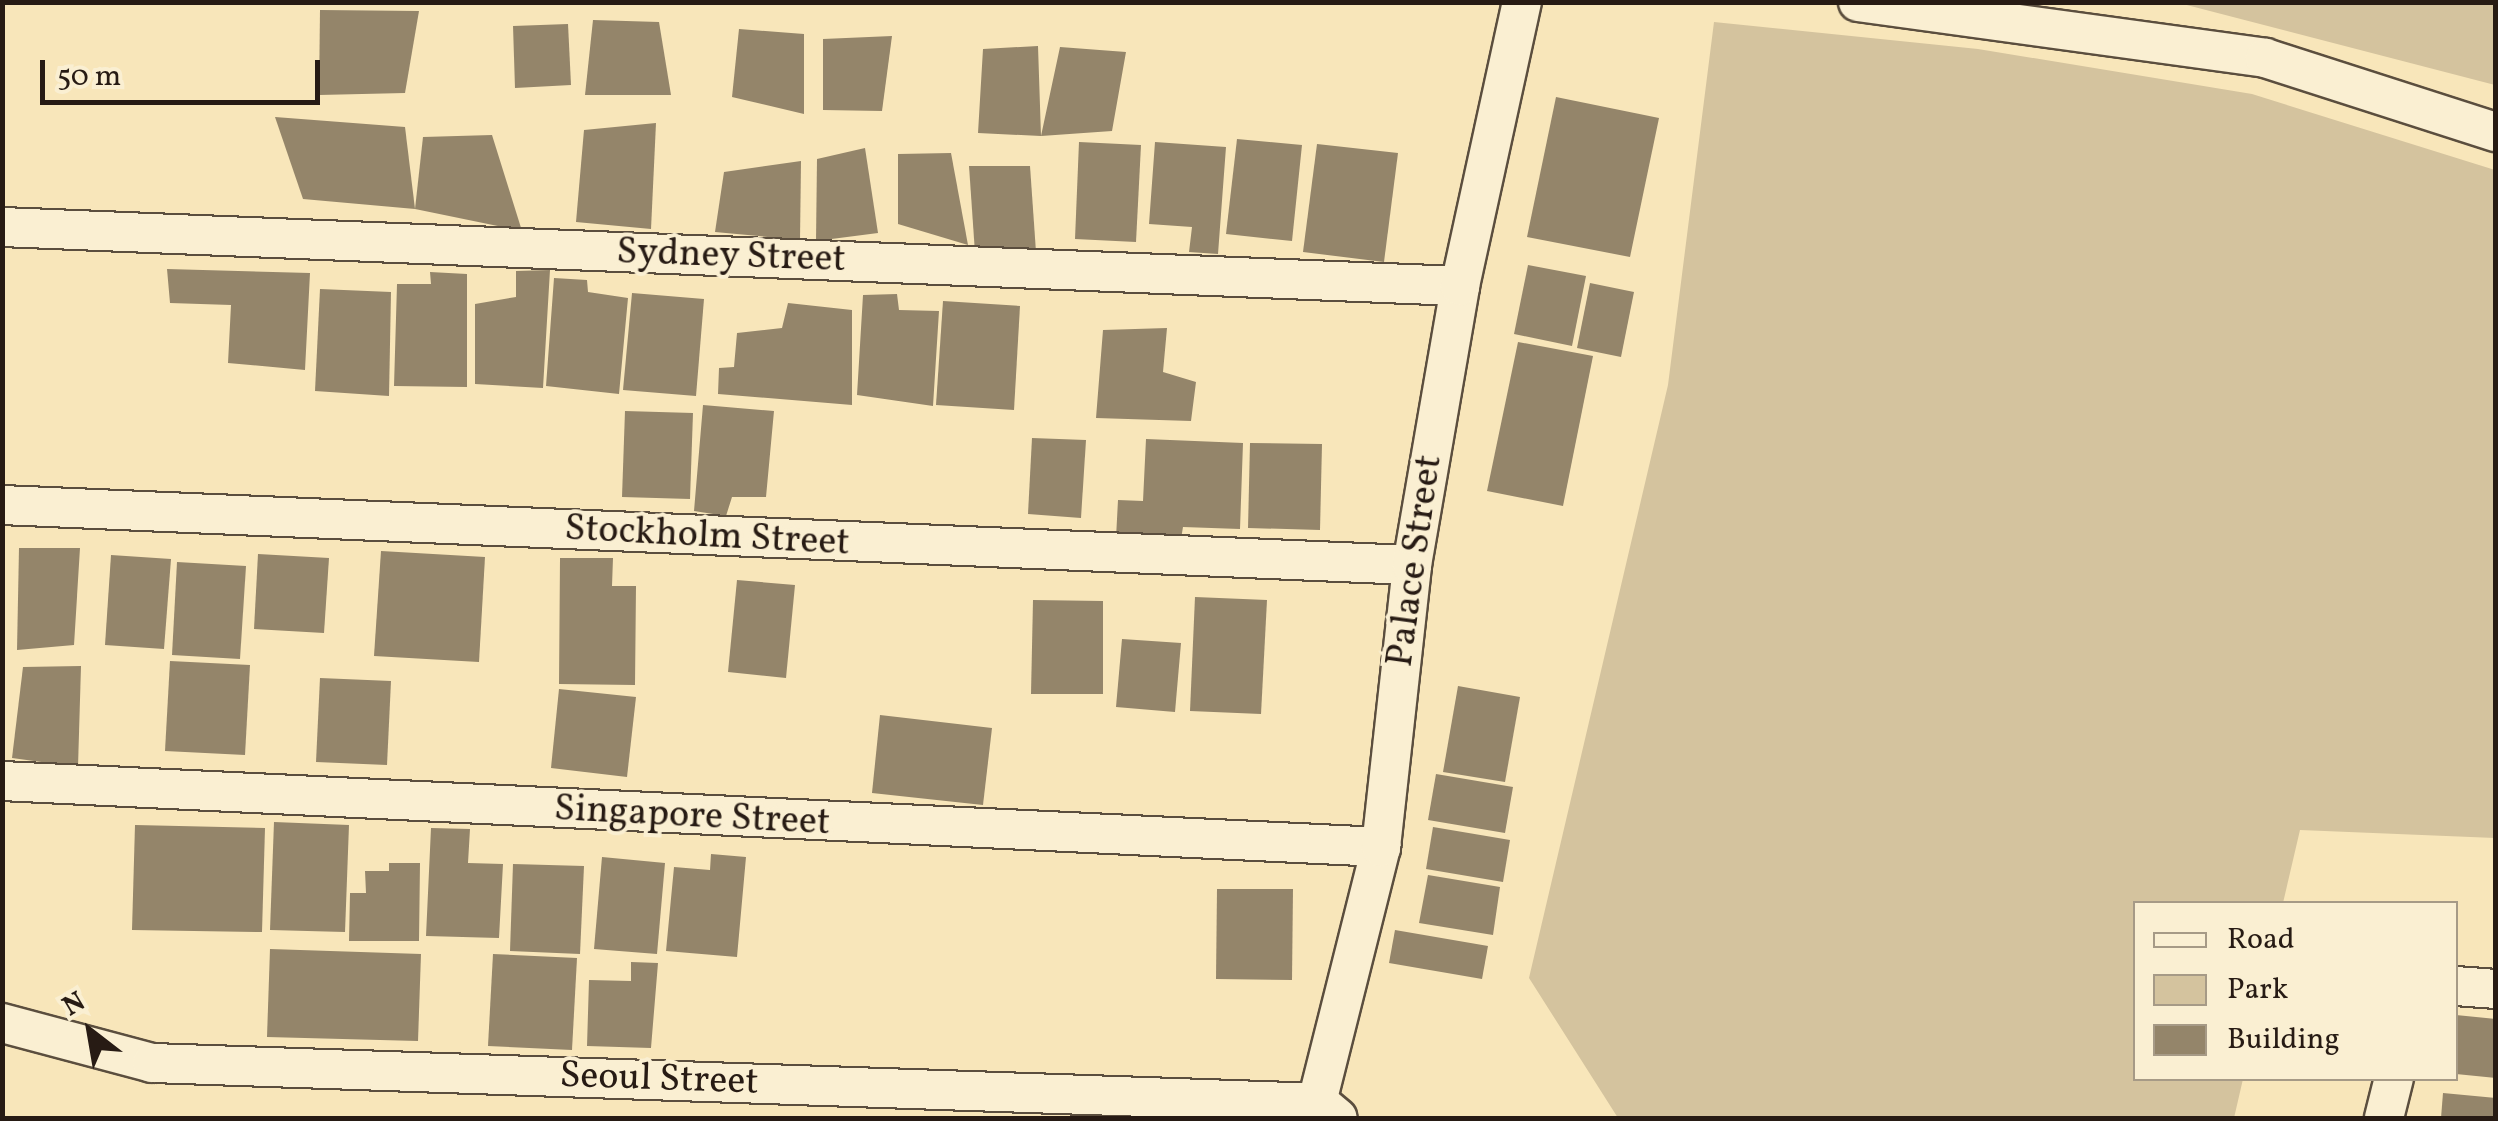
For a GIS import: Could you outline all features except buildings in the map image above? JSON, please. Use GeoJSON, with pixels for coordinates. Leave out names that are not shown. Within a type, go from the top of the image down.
{"type":"FeatureCollection","features":[{"type":"Feature","properties":{"kind":"street","name":"Palace Street"},"geometry":{"type":"LineString","coordinates":[[1324,1113],[1380,847],[1412,566],[1460,286],[1522,2]]}},
{"type":"Feature","properties":{"kind":"street"},"geometry":{"type":"LineString","coordinates":[[1858,2],[2265,58],[2496,132]]}},
{"type":"Feature","properties":{"kind":"street","name":"Sydney Street"},"geometry":{"type":"LineString","coordinates":[[2,227],[1460,286]]}},
{"type":"Feature","properties":{"kind":"street","name":"Stockholm Street"},"geometry":{"type":"LineString","coordinates":[[2,505],[1412,566]]}},
{"type":"Feature","properties":{"kind":"street","name":"Singapore Street"},"geometry":{"type":"LineString","coordinates":[[2,782],[1380,847]]}},
{"type":"Feature","properties":{"kind":"street"},"geometry":{"type":"LineString","coordinates":[[2458,986],[2496,989]]}},
{"type":"Feature","properties":{"kind":"street","name":"Seoul Street"},"geometry":{"type":"LineString","coordinates":[[2,1023],[152,1063],[1324,1113]]}},
{"type":"Feature","properties":{"kind":"street"},"geometry":{"type":"LineString","coordinates":[[2384,1118],[2393,1081]]}},
{"type":"Feature","properties":{"kind":"green space"},"geometry":{"type":"Polygon","coordinates":[[[2179,3],[2495,3],[2495,85],[2179,3]]]}},
{"type":"Feature","properties":{"kind":"green space"},"geometry":{"type":"Polygon","coordinates":[[[1714,22],[1978,49],[2252,94],[2495,170],[2495,838],[2300,830],[2283,901],[2133,901],[2133,1081],[2243,1081],[2234,1118],[1618,1118],[1529,978],[1668,385],[1714,22]]]}}]}
